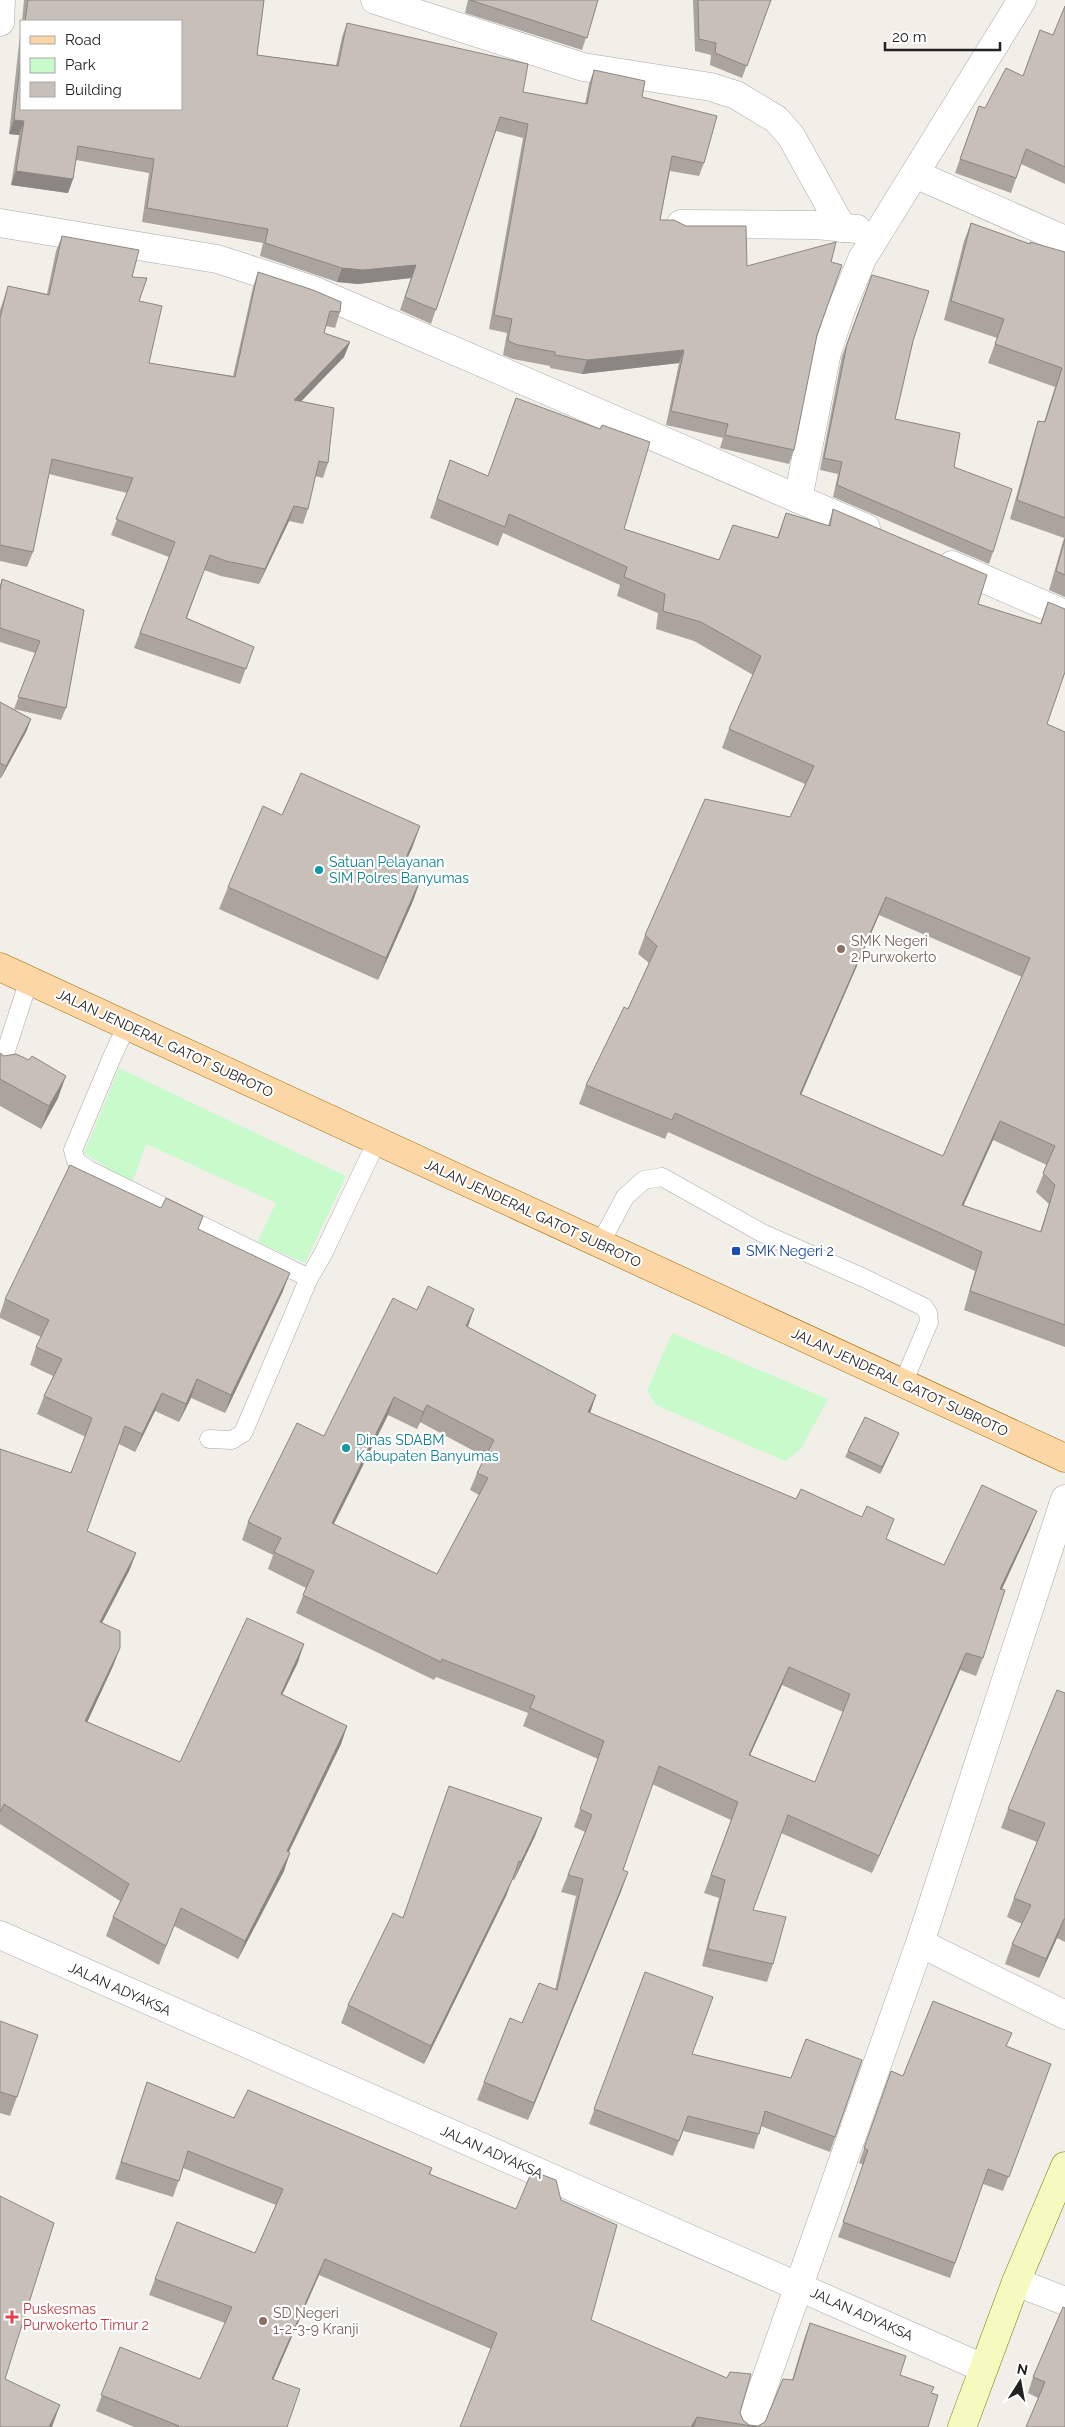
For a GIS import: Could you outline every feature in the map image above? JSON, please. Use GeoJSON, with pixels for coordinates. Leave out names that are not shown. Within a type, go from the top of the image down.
{"type":"FeatureCollection","features":[{"type":"Feature","properties":{"kind":"main road","name":"JALAN JENDERAL GATOT SUBROTO"},"geometry":{"type":"LineString","coordinates":[[0,967],[1065,1458]]}},
{"type":"Feature","properties":{"kind":"main road"},"geometry":{"type":"LineString","coordinates":[[962,2427],[1016,2282],[1065,2166]]}},
{"type":"Feature","properties":{"kind":"street"},"geometry":{"type":"LineString","coordinates":[[0,22],[1,0]]}},
{"type":"Feature","properties":{"kind":"street"},"geometry":{"type":"LineString","coordinates":[[375,0],[583,67],[711,87],[736,95],[776,119],[791,136],[842,228]]}},
{"type":"Feature","properties":{"kind":"street"},"geometry":{"type":"LineString","coordinates":[[798,498],[827,352],[841,310],[862,259],[1022,0]]}},
{"type":"Feature","properties":{"kind":"street"},"geometry":{"type":"LineString","coordinates":[[914,174],[1065,240]]}},
{"type":"Feature","properties":{"kind":"street"},"geometry":{"type":"LineString","coordinates":[[0,223],[217,259],[313,290],[892,539]]}},
{"type":"Feature","properties":{"kind":"street"},"geometry":{"type":"LineString","coordinates":[[681,224],[816,225],[879,232]]}},
{"type":"Feature","properties":{"kind":"street"},"geometry":{"type":"LineString","coordinates":[[926,554],[1065,614]]}},
{"type":"Feature","properties":{"kind":"street"},"geometry":{"type":"LineString","coordinates":[[749,2427],[920,1943],[1065,1499]]}},
{"type":"Feature","properties":{"kind":"street","name":"JALAN ADYAKSA"},"geometry":{"type":"LineString","coordinates":[[0,1935],[983,2368]]}},
{"type":"Feature","properties":{"kind":"street"},"geometry":{"type":"LineString","coordinates":[[920,1943],[1065,2015]]}},
{"type":"Feature","properties":{"kind":"street"},"geometry":{"type":"LineString","coordinates":[[1016,2282],[1065,2301]]}},
{"type":"Feature","properties":{"kind":"lane"},"geometry":{"type":"LineString","coordinates":[[0,1069],[29,980]]}},
{"type":"Feature","properties":{"kind":"lane"},"geometry":{"type":"LineString","coordinates":[[128,1025],[112,1057],[73,1150],[76,1161],[89,1170],[309,1278]]}},
{"type":"Feature","properties":{"kind":"lane"},"geometry":{"type":"LineString","coordinates":[[208,1440],[232,1440],[244,1433],[309,1278],[323,1254],[377,1141]]}},
{"type":"Feature","properties":{"kind":"lane"},"geometry":{"type":"LineString","coordinates":[[600,1244],[625,1197],[644,1180],[662,1177],[762,1233],[924,1307],[929,1322],[903,1383]]}},
{"type":"Feature","properties":{"kind":"green space"},"geometry":{"type":"Polygon","coordinates":[[[119,1068],[346,1176],[305,1263],[257,1242],[276,1203],[146,1144],[132,1184],[84,1153],[119,1068]]]}},
{"type":"Feature","properties":{"kind":"green space"},"geometry":{"type":"Polygon","coordinates":[[[672,1333],[828,1399],[801,1449],[785,1461],[656,1405],[647,1391],[672,1333]]]}},
{"type":"Feature","properties":{"kind":"building"},"geometry":{"type":"Polygon","coordinates":[[[28,0],[264,0],[257,55],[338,66],[347,23],[528,64],[523,92],[587,104],[594,70],[645,81],[642,97],[717,116],[704,163],[672,156],[660,220],[674,220],[686,226],[746,226],[747,266],[836,242],[831,262],[842,265],[817,335],[794,450],[725,435],[728,424],[671,411],[684,350],[587,360],[555,355],[555,352],[518,345],[508,341],[512,319],[494,315],[528,124],[500,117],[436,310],[405,297],[416,265],[363,270],[342,268],[265,243],[268,229],[147,208],[154,159],[78,146],[73,179],[16,171],[24,121],[14,120],[20,65],[20,110],[182,110],[182,20],[25,20],[28,0]]]}},
{"type":"Feature","properties":{"kind":"building"},"geometry":{"type":"Polygon","coordinates":[[[470,0],[598,0],[587,38],[470,0]]]}},
{"type":"Feature","properties":{"kind":"building"},"geometry":{"type":"Polygon","coordinates":[[[698,0],[771,0],[747,66],[715,53],[716,43],[699,39],[698,0]]]}},
{"type":"Feature","properties":{"kind":"building"},"geometry":{"type":"Polygon","coordinates":[[[1065,6],[1065,167],[1026,149],[1016,178],[960,159],[979,106],[985,108],[1006,68],[1023,76],[1040,30],[1053,35],[1065,6]]]}},
{"type":"Feature","properties":{"kind":"building"},"geometry":{"type":"Polygon","coordinates":[[[971,223],[1030,244],[1030,242],[1065,252],[1065,518],[1017,500],[1038,421],[1045,422],[1062,368],[995,344],[1004,319],[951,301],[971,223]]]}},
{"type":"Feature","properties":{"kind":"building"},"geometry":{"type":"Polygon","coordinates":[[[62,236],[139,250],[132,277],[147,278],[139,301],[162,306],[149,363],[235,377],[258,272],[313,290],[341,302],[340,312],[330,311],[324,333],[350,342],[294,400],[334,408],[328,463],[319,461],[308,509],[294,506],[265,569],[226,561],[210,555],[186,618],[254,647],[246,669],[140,633],[175,542],[116,519],[133,478],[52,459],[33,552],[0,545],[0,318],[8,286],[49,295],[62,236]]]}},
{"type":"Feature","properties":{"kind":"building"},"geometry":{"type":"Polygon","coordinates":[[[872,275],[929,291],[913,341],[895,419],[960,433],[954,467],[1012,489],[993,552],[837,485],[842,462],[824,458],[847,344],[872,275]]]}},
{"type":"Feature","properties":{"kind":"building"},"geometry":{"type":"Polygon","coordinates":[[[516,398],[600,429],[602,425],[650,442],[624,529],[719,560],[733,525],[778,538],[786,513],[830,526],[833,509],[987,575],[978,604],[1041,624],[1048,602],[1065,609],[1065,672],[1047,724],[1065,732],[1065,1325],[970,1291],[982,1252],[675,1113],[672,1120],[586,1085],[624,1007],[628,1009],[657,946],[645,935],[705,799],[790,817],[814,766],[729,729],[761,656],[701,622],[663,611],[665,594],[624,577],[627,567],[509,514],[505,527],[437,499],[450,460],[488,476],[516,398]],[[886,897],[800,1094],[943,1156],[1030,958],[886,897]],[[1000,1121],[962,1205],[1041,1232],[1055,1185],[1043,1173],[1055,1146],[1000,1121]]]}},
{"type":"Feature","properties":{"kind":"building"},"geometry":{"type":"Polygon","coordinates":[[[1065,539],[1065,575],[1056,571],[1065,539]]]}},
{"type":"Feature","properties":{"kind":"building"},"geometry":{"type":"Polygon","coordinates":[[[2,579],[84,610],[66,708],[18,697],[40,641],[0,628],[0,591],[2,579]]]}},
{"type":"Feature","properties":{"kind":"building"},"geometry":{"type":"Polygon","coordinates":[[[0,702],[31,719],[6,766],[0,763],[0,702]]]}},
{"type":"Feature","properties":{"kind":"building","name":"Satuan Pelayanan SIM Polres Banyumas"},"geometry":{"type":"Polygon","coordinates":[[[301,773],[420,826],[401,869],[421,878],[386,958],[228,887],[263,806],[282,815],[301,773]]]}},
{"type":"Feature","properties":{"kind":"building"},"geometry":{"type":"Polygon","coordinates":[[[0,1053],[4,1056],[16,1054],[29,1060],[32,1056],[66,1076],[49,1106],[0,1079],[0,1053]]]}},
{"type":"Feature","properties":{"kind":"building"},"geometry":{"type":"Polygon","coordinates":[[[70,1165],[161,1208],[166,1198],[203,1216],[198,1229],[290,1273],[231,1395],[197,1379],[186,1404],[162,1393],[142,1434],[125,1426],[87,1531],[136,1553],[100,1622],[120,1631],[120,1648],[85,1721],[180,1762],[247,1618],[304,1644],[281,1694],[347,1726],[287,1851],[290,1853],[245,1941],[181,1908],[166,1946],[113,1917],[129,1884],[4,1804],[0,1812],[0,1449],[71,1473],[92,1418],[44,1396],[62,1359],[36,1347],[49,1320],[5,1299],[70,1165]]]}},
{"type":"Feature","properties":{"kind":"building"},"geometry":{"type":"Polygon","coordinates":[[[428,1286],[474,1309],[466,1326],[596,1395],[588,1412],[796,1499],[801,1489],[862,1517],[867,1506],[894,1519],[886,1539],[944,1565],[982,1485],[1037,1511],[1000,1589],[1005,1590],[983,1658],[966,1653],[879,1856],[788,1815],[753,1910],[786,1917],[773,1964],[708,1949],[725,1880],[711,1875],[738,1802],[659,1766],[623,1870],[628,1872],[534,2103],[484,2082],[510,2018],[522,2023],[539,1983],[557,1990],[583,1879],[568,1875],[592,1815],[580,1809],[604,1741],[530,1708],[535,1696],[442,1659],[441,1662],[303,1595],[314,1571],[274,1552],[281,1538],[248,1522],[297,1423],[324,1436],[393,1298],[417,1310],[428,1286]],[[394,1397],[332,1523],[437,1574],[488,1478],[477,1473],[494,1440],[427,1405],[423,1412],[394,1397]],[[789,1667],[749,1755],[815,1782],[850,1694],[789,1667]]]}},
{"type":"Feature","properties":{"kind":"building"},"geometry":{"type":"Polygon","coordinates":[[[865,1417],[899,1433],[882,1467],[848,1451],[865,1417]]]}},
{"type":"Feature","properties":{"kind":"building"},"geometry":{"type":"Polygon","coordinates":[[[1057,1690],[1065,1693],[1065,1919],[1046,1959],[1012,1944],[1031,1905],[1014,1898],[1045,1823],[1008,1809],[1057,1690]]]}},
{"type":"Feature","properties":{"kind":"building"},"geometry":{"type":"Polygon","coordinates":[[[449,1786],[542,1818],[521,1862],[519,1861],[513,1878],[431,2046],[348,2005],[393,1913],[403,1918],[449,1786]]]}},
{"type":"Feature","properties":{"kind":"building"},"geometry":{"type":"Polygon","coordinates":[[[645,1972],[713,1997],[692,2054],[791,2078],[806,2039],[862,2060],[835,2137],[765,2111],[759,2134],[688,2116],[679,2141],[594,2109],[645,1972]]]}},
{"type":"Feature","properties":{"kind":"building"},"geometry":{"type":"Polygon","coordinates":[[[933,2001],[1012,2033],[1006,2046],[1051,2064],[1009,2177],[988,2169],[955,2263],[843,2222],[868,2150],[864,2148],[891,2071],[903,2076],[933,2001]]]}},
{"type":"Feature","properties":{"kind":"building"},"geometry":{"type":"Polygon","coordinates":[[[0,2021],[38,2035],[17,2097],[0,2092],[0,2021]]]}},
{"type":"Feature","properties":{"kind":"building"},"geometry":{"type":"Polygon","coordinates":[[[147,2082],[234,2118],[248,2090],[432,2168],[429,2174],[516,2209],[532,2171],[556,2180],[561,2200],[617,2225],[591,2320],[727,2378],[730,2372],[751,2374],[740,2413],[743,2420],[749,2425],[758,2426],[765,2422],[783,2379],[793,2380],[810,2323],[906,2356],[900,2375],[934,2387],[931,2393],[938,2395],[928,2427],[757,2427],[697,2417],[691,2427],[460,2427],[497,2333],[325,2259],[272,2379],[300,2389],[287,2427],[178,2427],[101,2395],[120,2347],[200,2379],[232,2307],[155,2279],[177,2222],[255,2253],[283,2189],[188,2151],[179,2181],[121,2162],[147,2082]]]}},
{"type":"Feature","properties":{"kind":"building"},"geometry":{"type":"Polygon","coordinates":[[[0,2196],[54,2223],[5,2379],[60,2405],[49,2427],[0,2427],[0,2196]]]}},
{"type":"Feature","properties":{"kind":"building"},"geometry":{"type":"Polygon","coordinates":[[[1063,2307],[1065,2308],[1065,2427],[1026,2427],[1045,2382],[1033,2377],[1063,2307]]]}},
{"type":"Feature","properties":{"kind":"place","name":"Satuan Pelayanan SIM Polres Banyumas"},"geometry":{"type":"Point","coordinates":[319,870]}},
{"type":"Feature","properties":{"kind":"place","name":"SMK Negeri 2 Purwokerto"},"geometry":{"type":"Point","coordinates":[841,949]}},
{"type":"Feature","properties":{"kind":"place","name":"SMK Negeri 2"},"geometry":{"type":"Point","coordinates":[736,1251]}},
{"type":"Feature","properties":{"kind":"place","name":"Dinas SDABM Kabupaten Banyumas"},"geometry":{"type":"Point","coordinates":[346,1448]}},
{"type":"Feature","properties":{"kind":"place","name":"Puskesmas Purwokerto Timur 2"},"geometry":{"type":"Point","coordinates":[12,2317]}},
{"type":"Feature","properties":{"kind":"place","name":"SD Negeri 1-2-3-9 Kranji"},"geometry":{"type":"Point","coordinates":[263,2321]}}]}
